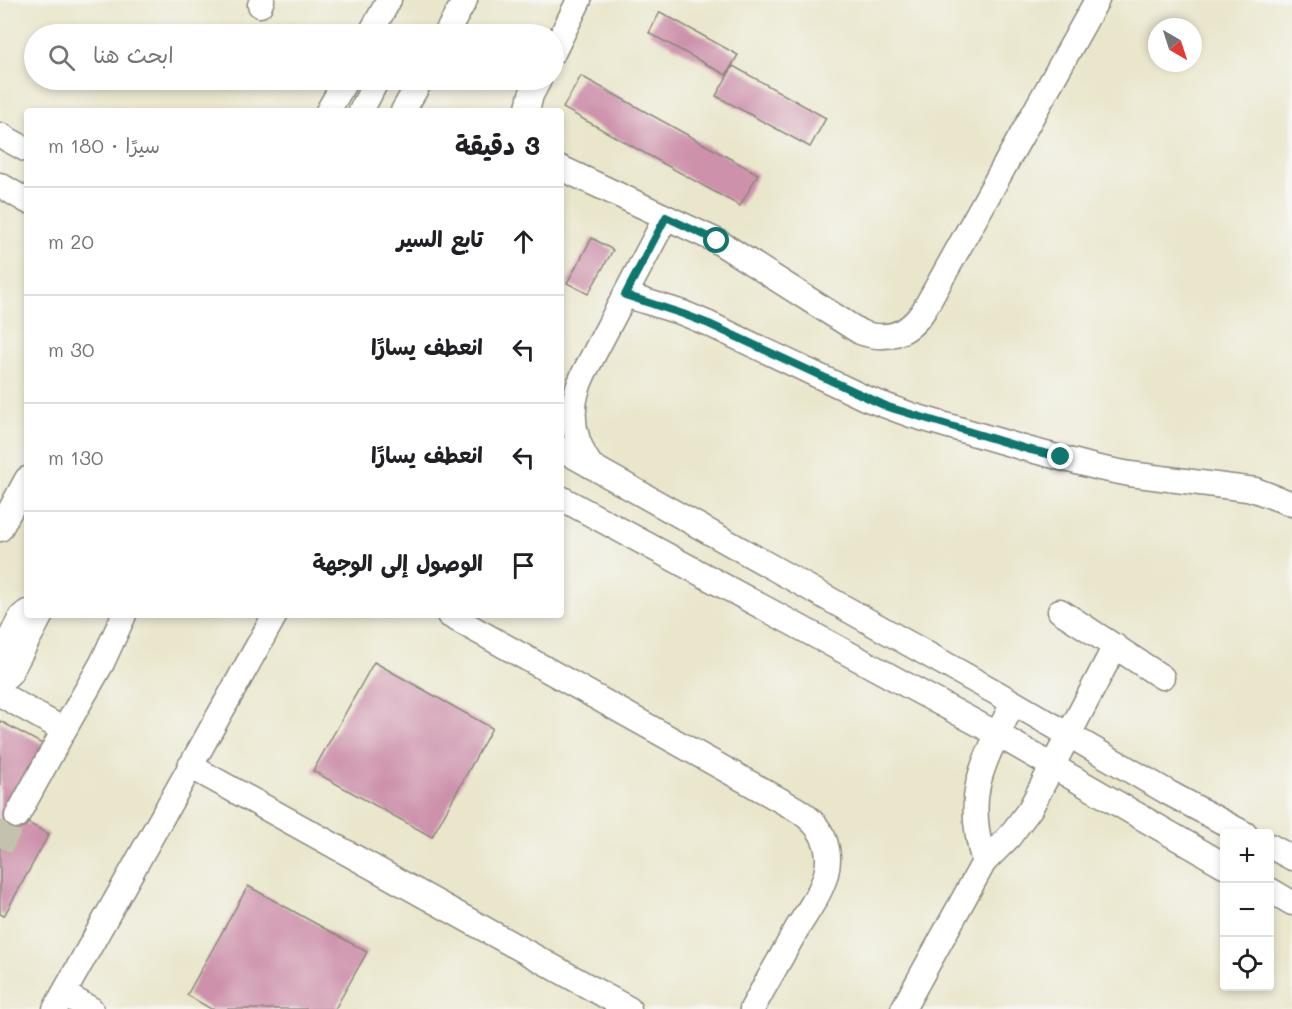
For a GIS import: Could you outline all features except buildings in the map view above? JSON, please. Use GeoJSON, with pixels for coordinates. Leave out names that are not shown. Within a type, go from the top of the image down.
{"type":"FeatureCollection","features":[{"type":"Feature","properties":{"kind":"street"},"geometry":{"type":"LineString","coordinates":[[452,24],[465,0]]}},
{"type":"Feature","properties":{"kind":"street"},"geometry":{"type":"LineString","coordinates":[[564,31],[579,0]]}},
{"type":"Feature","properties":{"kind":"street"},"geometry":{"type":"LineString","coordinates":[[564,169],[717,241],[860,332],[880,337],[901,333],[918,320],[924,310],[1097,0]]}},
{"type":"Feature","properties":{"kind":"street"},"geometry":{"type":"LineString","coordinates":[[330,108],[340,90]]}},
{"type":"Feature","properties":{"kind":"street"},"geometry":{"type":"LineString","coordinates":[[363,108],[372,90]]}},
{"type":"Feature","properties":{"kind":"street"},"geometry":{"type":"LineString","coordinates":[[405,108],[415,90]]}},
{"type":"Feature","properties":{"kind":"street"},"geometry":{"type":"LineString","coordinates":[[528,108],[534,90]]}},
{"type":"Feature","properties":{"kind":"street"},"geometry":{"type":"LineString","coordinates":[[0,135],[24,148]]}},
{"type":"Feature","properties":{"kind":"street"},"geometry":{"type":"LineString","coordinates":[[0,185],[24,199]]}},
{"type":"Feature","properties":{"kind":"street"},"geometry":{"type":"LineString","coordinates":[[591,466],[580,447],[574,426],[570,390],[625,295],[666,217]]}},
{"type":"Feature","properties":{"kind":"street"},"geometry":{"type":"LineString","coordinates":[[625,295],[675,310],[709,324],[865,398],[911,415],[1099,468],[1255,490],[1292,504]]}},
{"type":"Feature","properties":{"kind":"street"},"geometry":{"type":"LineString","coordinates":[[564,451],[1236,829]]}},
{"type":"Feature","properties":{"kind":"street"},"geometry":{"type":"LineString","coordinates":[[0,529],[24,485]]}},
{"type":"Feature","properties":{"kind":"street"},"geometry":{"type":"LineString","coordinates":[[564,500],[998,734],[1220,863]]}},
{"type":"Feature","properties":{"kind":"street"},"geometry":{"type":"LineString","coordinates":[[1060,611],[1162,676]]}},
{"type":"Feature","properties":{"kind":"street"},"geometry":{"type":"LineString","coordinates":[[0,658],[24,614]]}},
{"type":"Feature","properties":{"kind":"street"},"geometry":{"type":"LineString","coordinates":[[0,682],[10,673],[39,618]]}},
{"type":"Feature","properties":{"kind":"street"},"geometry":{"type":"LineString","coordinates":[[17,816],[102,663],[118,618]]}},
{"type":"Feature","properties":{"kind":"street"},"geometry":{"type":"LineString","coordinates":[[91,1009],[59,1001],[273,618]]}},
{"type":"Feature","properties":{"kind":"street"},"geometry":{"type":"LineString","coordinates":[[454,618],[807,815],[816,824],[827,853],[823,883],[752,1009]]}},
{"type":"Feature","properties":{"kind":"street"},"geometry":{"type":"LineString","coordinates":[[903,1009],[984,862],[1030,810],[1115,646]]}},
{"type":"Feature","properties":{"kind":"street"},"geometry":{"type":"LineString","coordinates":[[0,694],[64,730]]}},
{"type":"Feature","properties":{"kind":"street"},"geometry":{"type":"LineString","coordinates":[[984,862],[977,837],[974,812],[976,787],[983,762],[1013,703]]}},
{"type":"Feature","properties":{"kind":"street"},"geometry":{"type":"LineString","coordinates":[[190,766],[629,1009]]}},
{"type":"Feature","properties":{"kind":"street"},"geometry":{"type":"LineString","coordinates":[[1274,849],[1292,858]]}},
{"type":"Feature","properties":{"kind":"street"},"geometry":{"type":"LineString","coordinates":[[1274,893],[1292,903]]}},
{"type":"Feature","properties":{"kind":"tunnel"},"geometry":{"type":"LineString","coordinates":[[0,847],[17,816]]}},
{"type":"Feature","properties":{"kind":"route"},"geometry":{"type":"LineString","coordinates":[[717,241],[666,217],[625,295],[683,314],[735,335],[888,407],[1061,457]]}}]}
